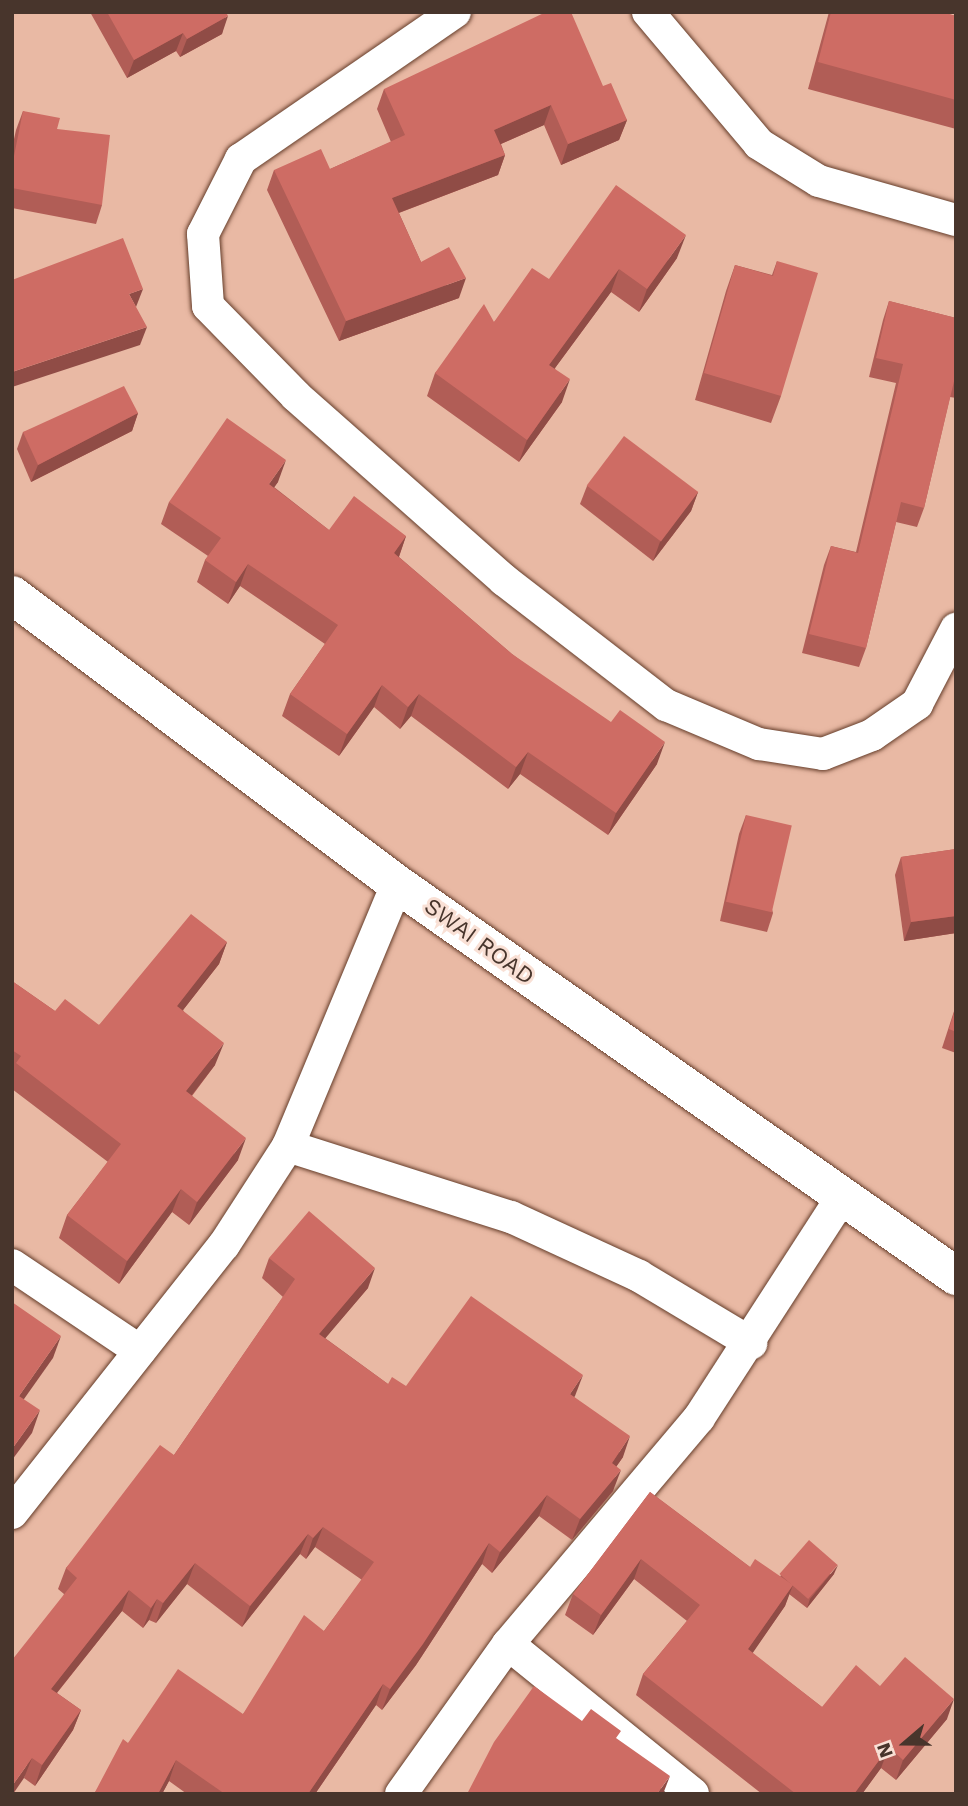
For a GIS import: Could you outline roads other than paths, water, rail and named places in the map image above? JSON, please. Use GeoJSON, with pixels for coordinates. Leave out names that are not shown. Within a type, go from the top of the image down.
{"type":"FeatureCollection","features":[{"type":"Feature","properties":{"kind":"street"},"geometry":{"type":"LineString","coordinates":[[455,12],[241,159],[203,234],[208,306],[296,396],[504,580],[666,705],[759,744],[823,754],[873,736],[917,704],[956,629]]}},
{"type":"Feature","properties":{"kind":"street"},"geometry":{"type":"LineString","coordinates":[[648,12],[759,144],[819,181],[956,220]]}},
{"type":"Feature","properties":{"kind":"street","name":"SWAI ROAD"},"geometry":{"type":"LineString","coordinates":[[12,595],[397,884],[840,1200],[956,1276]]}},
{"type":"Feature","properties":{"kind":"street"},"geometry":{"type":"LineString","coordinates":[[12,1513],[224,1245],[288,1146],[397,884]]}},
{"type":"Feature","properties":{"kind":"street"},"geometry":{"type":"LineString","coordinates":[[288,1146],[511,1217],[639,1276],[751,1343]]}},
{"type":"Feature","properties":{"kind":"street"},"geometry":{"type":"LineString","coordinates":[[401,1794],[508,1644],[699,1418],[751,1343],[840,1200]]}},
{"type":"Feature","properties":{"kind":"street"},"geometry":{"type":"LineString","coordinates":[[12,1265],[140,1351]]}},
{"type":"Feature","properties":{"kind":"street"},"geometry":{"type":"LineString","coordinates":[[508,1644],[693,1794]]}}]}
